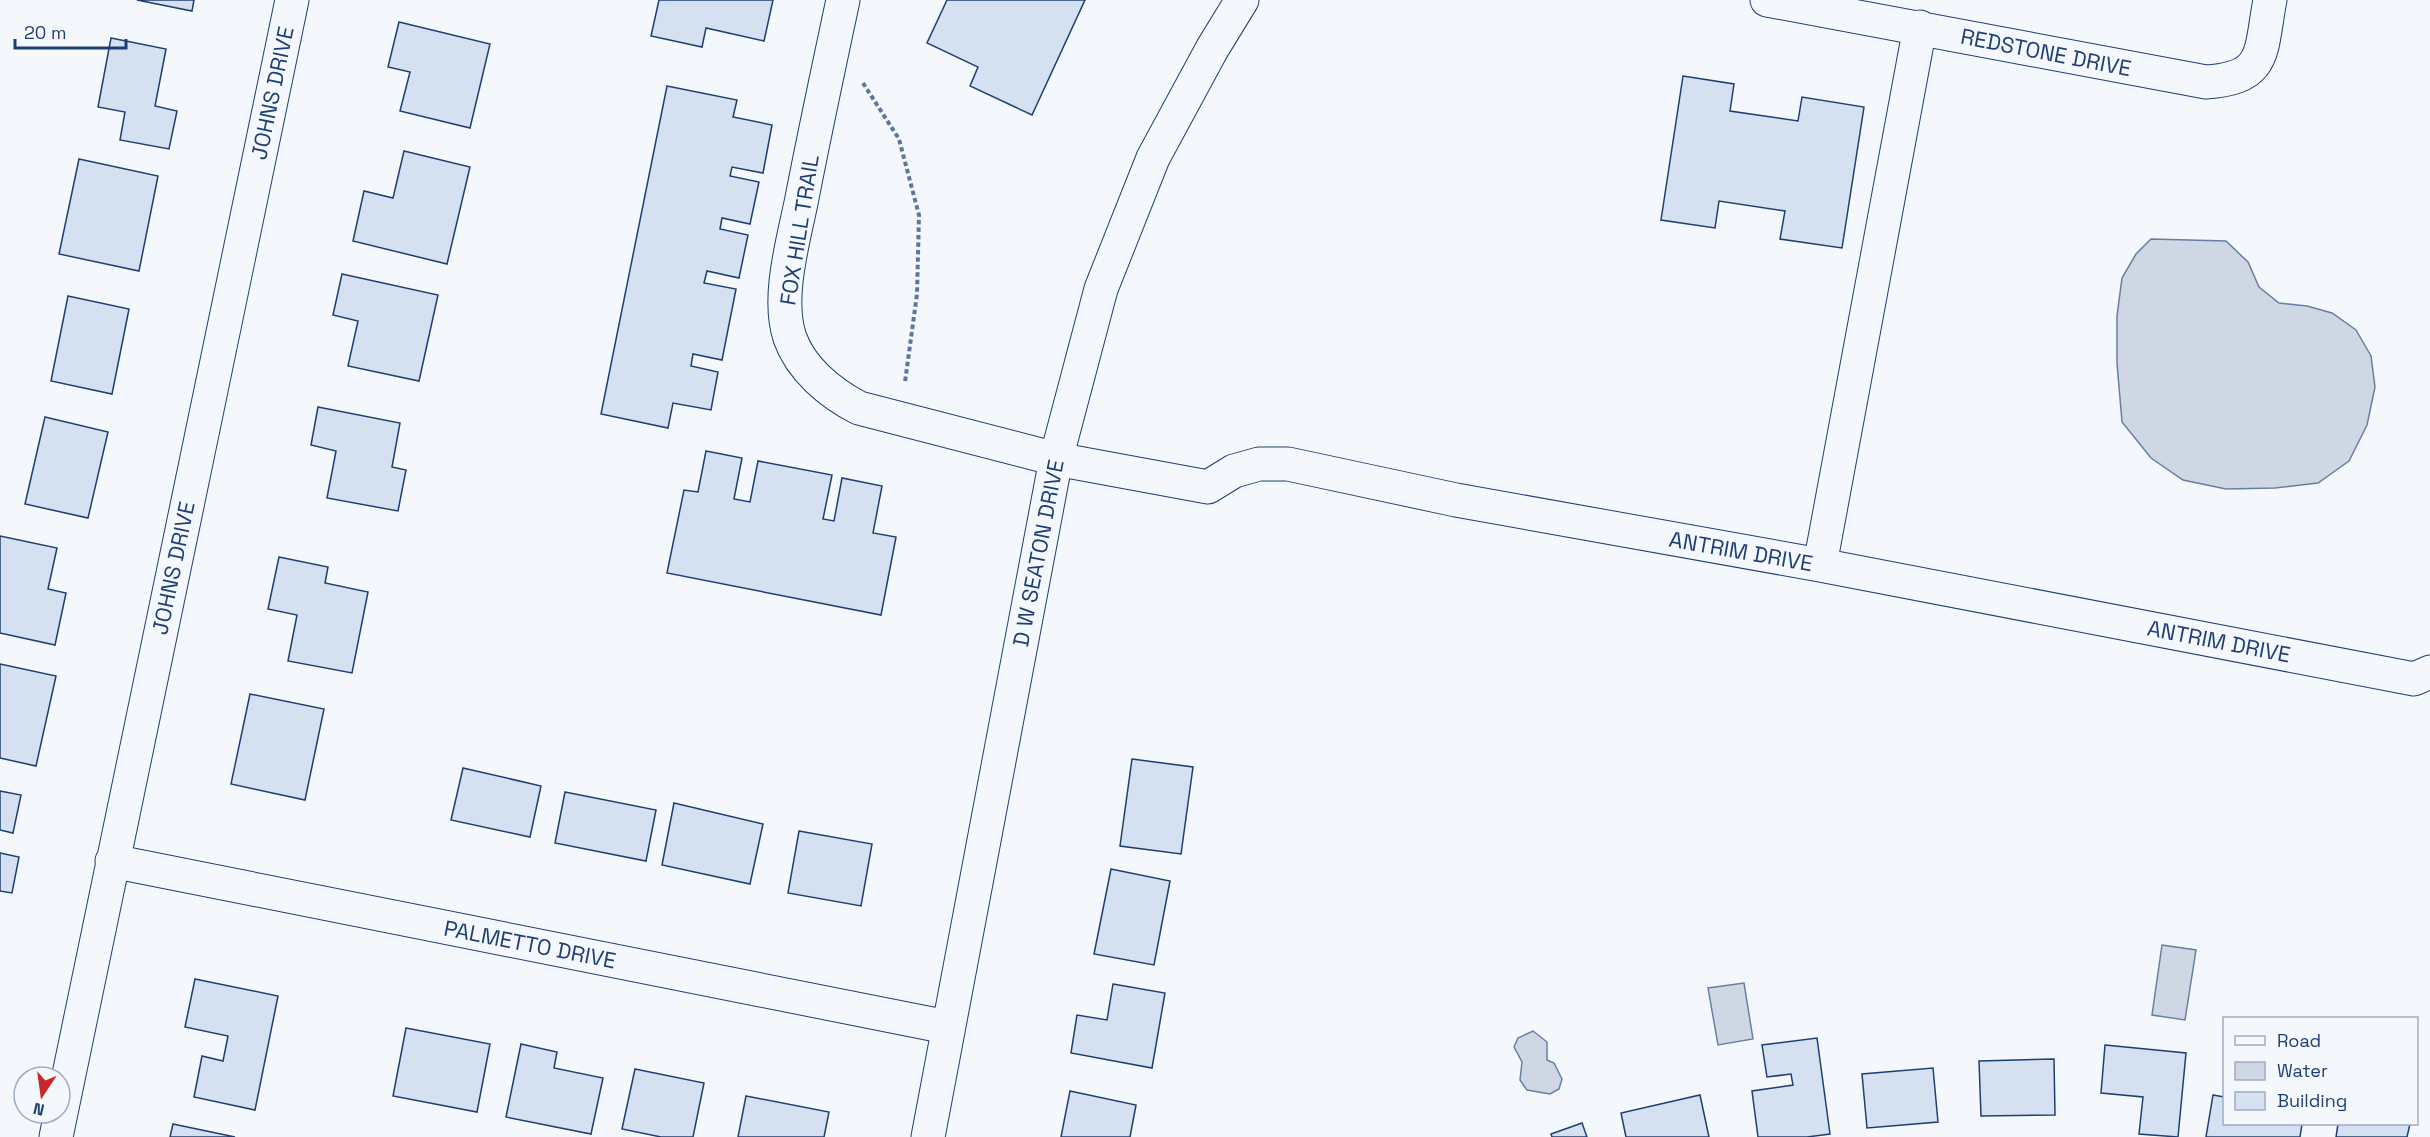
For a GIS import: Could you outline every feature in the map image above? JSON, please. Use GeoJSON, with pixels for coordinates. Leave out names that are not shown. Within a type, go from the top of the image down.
{"type":"FeatureCollection","features":[{"type":"Feature","properties":{"kind":"street","name":"JOHNS DRIVE"},"geometry":{"type":"LineString","coordinates":[[56,1137],[292,0]]}},
{"type":"Feature","properties":{"kind":"street","name":"FOX HILL TRAIL"},"geometry":{"type":"LineString","coordinates":[[843,0],[790,261],[785,317],[790,339],[800,358],[814,376],[839,398],[859,408],[1056,459]]}},
{"type":"Feature","properties":{"kind":"street","name":"D W SEATON DRIVE"},"geometry":{"type":"LineString","coordinates":[[928,1137],[1056,459],[1101,289],[1153,158],[1212,49],[1242,0]]}},
{"type":"Feature","properties":{"kind":"street","name":"REDSTONE DRIVE"},"geometry":{"type":"LineString","coordinates":[[1767,0],[2206,82],[2228,81],[2247,74],[2258,60],[2270,0]]}},
{"type":"Feature","properties":{"kind":"street"},"geometry":{"type":"LineString","coordinates":[[1820,565],[1920,27]]}},
{"type":"Feature","properties":{"kind":"street","name":"ANTRIM DRIVE"},"geometry":{"type":"LineString","coordinates":[[1056,459],[1208,487],[1234,471],[1259,464],[1288,464],[1479,504],[1820,565],[2414,679],[2430,672]]}},
{"type":"Feature","properties":{"kind":"street","name":"PALMETTO DRIVE"},"geometry":{"type":"LineString","coordinates":[[112,861],[947,1027]]}},
{"type":"Feature","properties":{"kind":"path"},"geometry":{"type":"LineString","coordinates":[[832,51],[857,74],[880,106],[899,139],[919,214],[917,294],[913,335],[898,418]]}},
{"type":"Feature","properties":{"kind":"water"},"geometry":{"type":"Polygon","coordinates":[[[2151,239],[2226,241],[2248,262],[2259,287],[2279,303],[2307,306],[2332,313],[2356,330],[2371,356],[2375,387],[2367,425],[2349,461],[2318,483],[2275,488],[2226,489],[2183,480],[2151,458],[2122,422],[2117,363],[2117,316],[2122,278],[2136,254],[2151,239]]]}},
{"type":"Feature","properties":{"kind":"water"},"geometry":{"type":"Polygon","coordinates":[[[2162,945],[2196,950],[2185,1020],[2152,1015],[2162,945]]]}},
{"type":"Feature","properties":{"kind":"water"},"geometry":{"type":"Polygon","coordinates":[[[1744,983],[1753,1039],[1718,1045],[1708,988],[1744,983]]]}},
{"type":"Feature","properties":{"kind":"water"},"geometry":{"type":"Polygon","coordinates":[[[1533,1031],[1547,1042],[1547,1060],[1554,1063],[1562,1079],[1559,1089],[1550,1094],[1527,1090],[1520,1080],[1522,1062],[1514,1047],[1518,1038],[1533,1031]]]}},
{"type":"Feature","properties":{"kind":"building"},"geometry":{"type":"Polygon","coordinates":[[[137,0],[194,0],[192,11],[137,0]]]}},
{"type":"Feature","properties":{"kind":"building"},"geometry":{"type":"Polygon","coordinates":[[[659,0],[773,0],[764,41],[706,28],[702,47],[651,36],[659,0]]]}},
{"type":"Feature","properties":{"kind":"building"},"geometry":{"type":"Polygon","coordinates":[[[947,0],[1085,0],[1032,115],[970,86],[978,67],[927,43],[947,0]]]}},
{"type":"Feature","properties":{"kind":"building"},"geometry":{"type":"Polygon","coordinates":[[[399,22],[490,44],[470,128],[400,111],[410,72],[388,67],[399,22]]]}},
{"type":"Feature","properties":{"kind":"building"},"geometry":{"type":"Polygon","coordinates":[[[111,38],[166,49],[155,106],[177,111],[169,149],[120,140],[125,112],[98,107],[111,38]]]}},
{"type":"Feature","properties":{"kind":"building"},"geometry":{"type":"Polygon","coordinates":[[[1683,76],[1734,84],[1730,111],[1798,121],[1802,97],[1864,107],[1842,248],[1780,239],[1785,211],[1719,201],[1715,228],[1661,220],[1683,76]]]}},
{"type":"Feature","properties":{"kind":"building"},"geometry":{"type":"Polygon","coordinates":[[[667,86],[737,100],[733,117],[772,125],[763,173],[732,167],[730,176],[759,182],[750,224],[722,218],[720,229],[748,235],[739,278],[707,271],[704,283],[736,289],[722,360],[693,354],[691,366],[718,372],[711,410],[673,403],[668,428],[601,414],[667,86]]]}},
{"type":"Feature","properties":{"kind":"building"},"geometry":{"type":"Polygon","coordinates":[[[404,151],[470,167],[447,264],[353,241],[364,191],[393,198],[404,151]]]}},
{"type":"Feature","properties":{"kind":"building"},"geometry":{"type":"Polygon","coordinates":[[[79,159],[158,176],[139,271],[59,254],[79,159]]]}},
{"type":"Feature","properties":{"kind":"building"},"geometry":{"type":"Polygon","coordinates":[[[342,274],[438,295],[419,381],[348,366],[358,321],[333,315],[342,274]]]}},
{"type":"Feature","properties":{"kind":"building"},"geometry":{"type":"Polygon","coordinates":[[[68,296],[129,309],[112,394],[51,381],[68,296]]]}},
{"type":"Feature","properties":{"kind":"building"},"geometry":{"type":"Polygon","coordinates":[[[318,407],[400,423],[392,467],[406,470],[398,511],[327,498],[336,451],[311,445],[318,407]]]}},
{"type":"Feature","properties":{"kind":"building"},"geometry":{"type":"Polygon","coordinates":[[[45,417],[108,432],[88,518],[25,504],[45,417]]]}},
{"type":"Feature","properties":{"kind":"building"},"geometry":{"type":"Polygon","coordinates":[[[706,451],[742,458],[734,499],[750,502],[758,461],[832,475],[823,519],[834,521],[842,478],[882,486],[873,533],[896,537],[881,615],[667,573],[684,490],[698,492],[706,451]]]}},
{"type":"Feature","properties":{"kind":"building"},"geometry":{"type":"Polygon","coordinates":[[[0,536],[57,548],[48,589],[66,593],[55,645],[0,633],[0,536]]]}},
{"type":"Feature","properties":{"kind":"building"},"geometry":{"type":"Polygon","coordinates":[[[279,557],[328,567],[325,583],[368,592],[352,673],[288,661],[297,615],[268,609],[279,557]]]}},
{"type":"Feature","properties":{"kind":"building"},"geometry":{"type":"Polygon","coordinates":[[[0,664],[56,676],[36,766],[0,758],[0,664]]]}},
{"type":"Feature","properties":{"kind":"building"},"geometry":{"type":"Polygon","coordinates":[[[250,694],[324,709],[305,800],[231,784],[250,694]]]}},
{"type":"Feature","properties":{"kind":"building"},"geometry":{"type":"Polygon","coordinates":[[[1132,759],[1193,767],[1181,854],[1120,846],[1132,759]]]}},
{"type":"Feature","properties":{"kind":"building"},"geometry":{"type":"Polygon","coordinates":[[[463,768],[541,786],[530,837],[451,820],[463,768]]]}},
{"type":"Feature","properties":{"kind":"building"},"geometry":{"type":"Polygon","coordinates":[[[0,791],[21,795],[13,833],[0,830],[0,791]]]}},
{"type":"Feature","properties":{"kind":"building"},"geometry":{"type":"Polygon","coordinates":[[[565,792],[656,810],[646,861],[555,843],[565,792]]]}},
{"type":"Feature","properties":{"kind":"building"},"geometry":{"type":"Polygon","coordinates":[[[674,803],[763,824],[750,884],[662,865],[674,803]]]}},
{"type":"Feature","properties":{"kind":"building"},"geometry":{"type":"Polygon","coordinates":[[[799,831],[872,844],[861,906],[788,893],[799,831]]]}},
{"type":"Feature","properties":{"kind":"building"},"geometry":{"type":"Polygon","coordinates":[[[0,853],[19,857],[12,893],[0,891],[0,853]]]}},
{"type":"Feature","properties":{"kind":"building"},"geometry":{"type":"Polygon","coordinates":[[[1111,869],[1170,881],[1154,965],[1094,954],[1111,869]]]}},
{"type":"Feature","properties":{"kind":"building"},"geometry":{"type":"Polygon","coordinates":[[[195,979],[278,996],[255,1110],[194,1097],[202,1056],[223,1061],[228,1036],[185,1027],[195,979]]]}},
{"type":"Feature","properties":{"kind":"building"},"geometry":{"type":"Polygon","coordinates":[[[1113,984],[1165,993],[1152,1068],[1071,1053],[1077,1015],[1107,1020],[1113,984]]]}},
{"type":"Feature","properties":{"kind":"building"},"geometry":{"type":"Polygon","coordinates":[[[406,1028],[490,1044],[477,1112],[393,1096],[406,1028]]]}},
{"type":"Feature","properties":{"kind":"building"},"geometry":{"type":"Polygon","coordinates":[[[1817,1038],[1830,1134],[1807,1137],[1758,1137],[1752,1091],[1793,1085],[1791,1074],[1767,1077],[1762,1045],[1817,1038]]]}},
{"type":"Feature","properties":{"kind":"building"},"geometry":{"type":"Polygon","coordinates":[[[521,1044],[557,1052],[554,1068],[603,1078],[591,1134],[506,1117],[521,1044]]]}},
{"type":"Feature","properties":{"kind":"building"},"geometry":{"type":"Polygon","coordinates":[[[2105,1045],[2186,1053],[2178,1137],[2139,1134],[2143,1097],[2101,1093],[2105,1045]]]}},
{"type":"Feature","properties":{"kind":"building"},"geometry":{"type":"Polygon","coordinates":[[[2054,1059],[2055,1115],[1981,1116],[1979,1061],[2054,1059]]]}},
{"type":"Feature","properties":{"kind":"building"},"geometry":{"type":"Polygon","coordinates":[[[1933,1068],[1938,1122],[1867,1128],[1862,1074],[1933,1068]]]}},
{"type":"Feature","properties":{"kind":"building"},"geometry":{"type":"Polygon","coordinates":[[[635,1069],[704,1083],[693,1137],[661,1137],[622,1129],[635,1069]]]}},
{"type":"Feature","properties":{"kind":"building"},"geometry":{"type":"Polygon","coordinates":[[[1070,1091],[1136,1105],[1130,1137],[1061,1137],[1070,1091]]]}},
{"type":"Feature","properties":{"kind":"building"},"geometry":{"type":"Polygon","coordinates":[[[1700,1095],[1709,1137],[1626,1137],[1621,1113],[1700,1095]]]}},
{"type":"Feature","properties":{"kind":"building"},"geometry":{"type":"Polygon","coordinates":[[[2213,1095],[2223,1097],[2223,1125],[2302,1125],[2300,1137],[2206,1137],[2213,1095]]]}},
{"type":"Feature","properties":{"kind":"building"},"geometry":{"type":"Polygon","coordinates":[[[746,1096],[829,1112],[824,1137],[738,1137],[746,1096]]]}},
{"type":"Feature","properties":{"kind":"building"},"geometry":{"type":"Polygon","coordinates":[[[1582,1123],[1587,1137],[1552,1137],[1551,1134],[1582,1123]]]}},
{"type":"Feature","properties":{"kind":"building"},"geometry":{"type":"Polygon","coordinates":[[[173,1124],[235,1137],[170,1137],[173,1124]]]}},
{"type":"Feature","properties":{"kind":"building"},"geometry":{"type":"Polygon","coordinates":[[[2338,1125],[2410,1125],[2407,1137],[2336,1137],[2338,1125]]]}}]}
